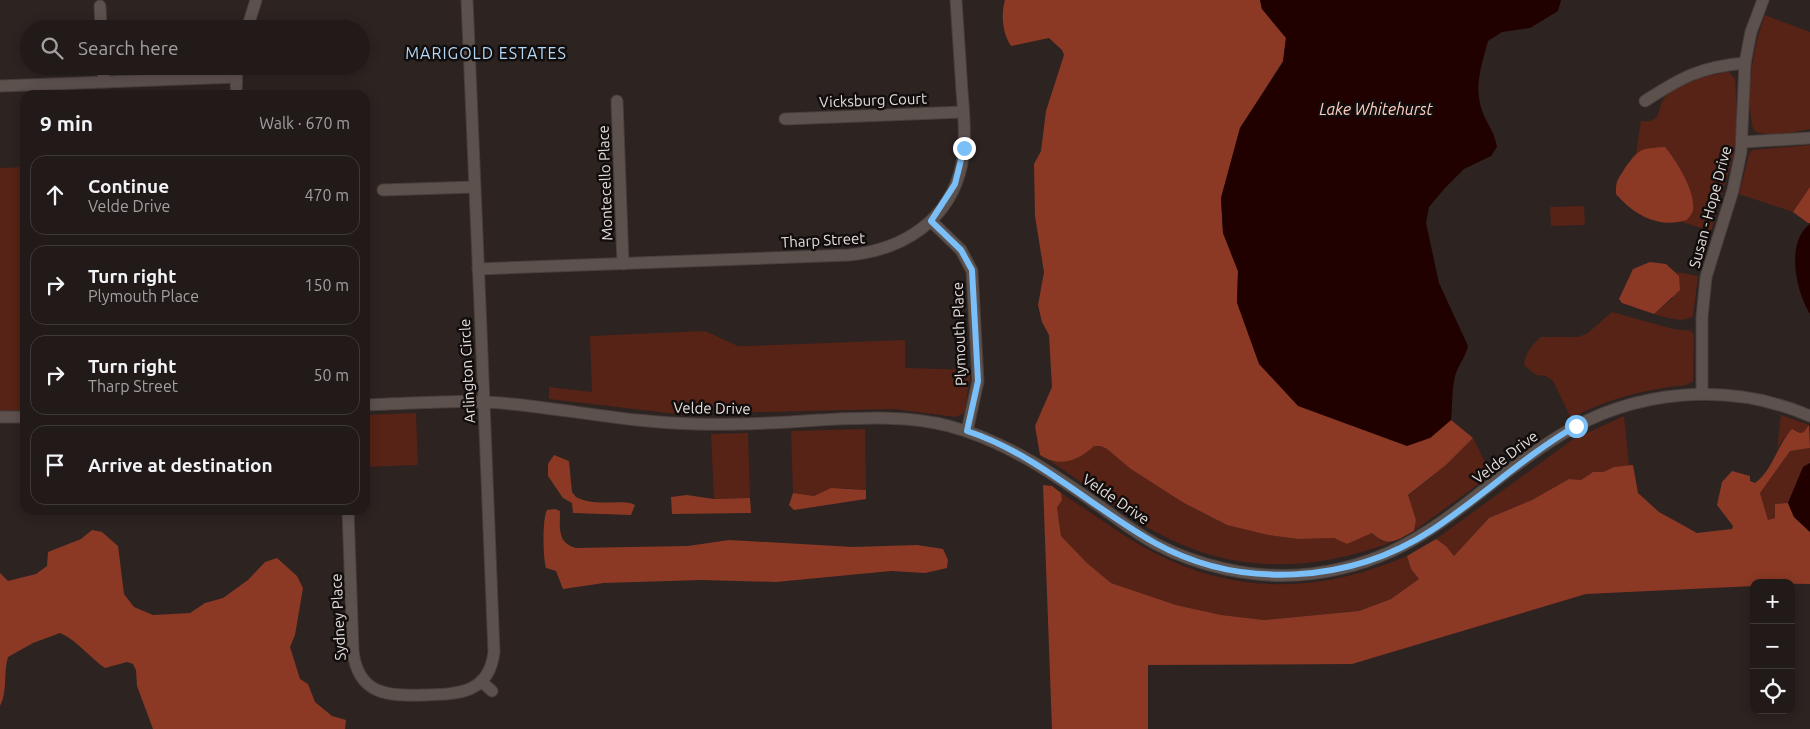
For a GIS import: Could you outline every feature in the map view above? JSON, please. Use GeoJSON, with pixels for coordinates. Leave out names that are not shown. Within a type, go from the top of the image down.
{"type":"FeatureCollection","features":[{"type":"Feature","properties":{"kind":"street"},"geometry":{"type":"LineString","coordinates":[[250,20],[256,0]]}},
{"type":"Feature","properties":{"kind":"street","name":"Arlington Circle"},"geometry":{"type":"LineString","coordinates":[[467,0],[483,402],[490,499],[494,652],[491,666],[482,681]]}},
{"type":"Feature","properties":{"kind":"street","name":"Tharp Street"},"geometry":{"type":"LineString","coordinates":[[478,269],[862,254],[882,250],[903,242],[931,221],[950,193],[961,166],[964,148],[963,112],[956,0]]}},
{"type":"Feature","properties":{"kind":"street","name":"Susan - Hope Drive"},"geometry":{"type":"LineString","coordinates":[[1702,394],[1702,317],[1706,277],[1732,190],[1743,142],[1745,63],[1751,32],[1763,0]]}},
{"type":"Feature","properties":{"kind":"street"},"geometry":{"type":"LineString","coordinates":[[100,6],[101,20]]}},
{"type":"Feature","properties":{"kind":"street"},"geometry":{"type":"LineString","coordinates":[[1645,102],[1691,73],[1718,66],[1745,63]]}},
{"type":"Feature","properties":{"kind":"street"},"geometry":{"type":"LineString","coordinates":[[104,75],[104,82]]}},
{"type":"Feature","properties":{"kind":"street"},"geometry":{"type":"LineString","coordinates":[[0,86],[104,82],[188,75]]}},
{"type":"Feature","properties":{"kind":"street"},"geometry":{"type":"LineString","coordinates":[[236,75],[236,90]]}},
{"type":"Feature","properties":{"kind":"street","name":"Montecello Place"},"geometry":{"type":"LineString","coordinates":[[617,101],[623,264]]}},
{"type":"Feature","properties":{"kind":"street","name":"Vicksburg Court"},"geometry":{"type":"LineString","coordinates":[[785,119],[963,112]]}},
{"type":"Feature","properties":{"kind":"street"},"geometry":{"type":"LineString","coordinates":[[1743,142],[1810,138]]}},
{"type":"Feature","properties":{"kind":"street"},"geometry":{"type":"LineString","coordinates":[[383,190],[474,187]]}},
{"type":"Feature","properties":{"kind":"street","name":"Plymouth Place"},"geometry":{"type":"LineString","coordinates":[[931,221],[961,250],[972,270],[978,381],[967,431]]}},
{"type":"Feature","properties":{"kind":"street","name":"Velde Drive"},"geometry":{"type":"LineString","coordinates":[[370,405],[483,402],[689,424],[892,418],[934,422],[967,431],[1019,454],[1130,528],[1155,543],[1184,556],[1247,573],[1295,575],[1344,568],[1403,547],[1439,525],[1547,444],[1600,414],[1650,400],[1702,394],[1768,402],[1810,416]]}},
{"type":"Feature","properties":{"kind":"street"},"geometry":{"type":"LineString","coordinates":[[0,418],[20,417]]}},
{"type":"Feature","properties":{"kind":"street","name":"Sydney Place"},"geometry":{"type":"LineString","coordinates":[[348,515],[353,651],[358,672],[366,683],[385,694],[429,695],[464,692],[482,681]]}},
{"type":"Feature","properties":{"kind":"street"},"geometry":{"type":"LineString","coordinates":[[482,681],[492,691]]}},
{"type":"Feature","properties":{"kind":"shaded area"},"geometry":{"type":"Polygon","coordinates":[[[1005,0],[1260,0],[1262,9],[1286,38],[1283,61],[1240,128],[1221,198],[1223,233],[1238,271],[1237,303],[1430,438],[1451,420],[1473,438],[1446,465],[1408,495],[1416,520],[1414,531],[1397,540],[1388,542],[1383,541],[1372,533],[1347,544],[1334,538],[1298,539],[1268,535],[1227,525],[1184,503],[1131,469],[1101,446],[1094,446],[1081,456],[1068,461],[1054,461],[1040,455],[1035,426],[1052,387],[1049,335],[1042,322],[1038,305],[1044,272],[1035,216],[1034,164],[1041,151],[1046,111],[1064,55],[1062,50],[1049,38],[1011,46],[1003,23],[1005,0]]]}},
{"type":"Feature","properties":{"kind":"shaded area"},"geometry":{"type":"Polygon","coordinates":[[[1765,15],[1810,32],[1810,129],[1789,133],[1764,134],[1753,129],[1750,86],[1757,41],[1765,15]]]}},
{"type":"Feature","properties":{"kind":"shaded area"},"geometry":{"type":"Polygon","coordinates":[[[1729,72],[1735,79],[1737,115],[1734,153],[1711,231],[1682,222],[1687,220],[1691,212],[1691,196],[1686,180],[1673,157],[1636,153],[1641,121],[1653,120],[1656,117],[1666,96],[1679,86],[1704,77],[1729,72]]]}},
{"type":"Feature","properties":{"kind":"shaded area"},"geometry":{"type":"Polygon","coordinates":[[[1810,145],[1810,187],[1793,212],[1739,194],[1749,154],[1752,150],[1810,145]]]}},
{"type":"Feature","properties":{"kind":"shaded area"},"geometry":{"type":"Polygon","coordinates":[[[1665,147],[1679,168],[1691,194],[1693,211],[1687,220],[1667,223],[1648,218],[1623,202],[1616,194],[1618,180],[1634,156],[1642,150],[1665,147]]]}},
{"type":"Feature","properties":{"kind":"shaded area"},"geometry":{"type":"Polygon","coordinates":[[[20,167],[20,410],[0,411],[0,168],[20,167]]]}},
{"type":"Feature","properties":{"kind":"shaded area"},"geometry":{"type":"Polygon","coordinates":[[[1810,187],[1810,223],[1808,223],[1793,212],[1810,187]]]}},
{"type":"Feature","properties":{"kind":"shaded area"},"geometry":{"type":"Polygon","coordinates":[[[1584,206],[1585,225],[1551,226],[1550,207],[1584,206]]]}},
{"type":"Feature","properties":{"kind":"shaded area"},"geometry":{"type":"Polygon","coordinates":[[[1650,262],[1666,264],[1679,276],[1680,290],[1654,314],[1622,303],[1619,299],[1633,269],[1650,262]]]}},
{"type":"Feature","properties":{"kind":"shaded area"},"geometry":{"type":"Polygon","coordinates":[[[1676,272],[1698,276],[1693,316],[1689,318],[1674,319],[1654,314],[1672,299],[1679,276],[1676,272]]]}},
{"type":"Feature","properties":{"kind":"shaded area"},"geometry":{"type":"Polygon","coordinates":[[[1612,312],[1673,329],[1691,331],[1694,335],[1693,381],[1686,385],[1656,389],[1612,400],[1571,418],[1553,381],[1546,376],[1536,375],[1524,365],[1527,353],[1541,337],[1578,337],[1588,333],[1612,312]]]}},
{"type":"Feature","properties":{"kind":"shaded area"},"geometry":{"type":"Polygon","coordinates":[[[705,331],[738,346],[905,340],[905,368],[971,370],[965,410],[964,413],[956,417],[893,409],[677,414],[549,399],[549,387],[592,392],[590,336],[705,331]]]}},
{"type":"Feature","properties":{"kind":"shaded area"},"geometry":{"type":"Polygon","coordinates":[[[416,413],[418,465],[370,467],[370,415],[416,413]]]}},
{"type":"Feature","properties":{"kind":"shaded area"},"geometry":{"type":"Polygon","coordinates":[[[1781,415],[1809,425],[1805,432],[1800,433],[1796,430],[1787,435],[1777,450],[1781,415]]]}},
{"type":"Feature","properties":{"kind":"shaded area"},"geometry":{"type":"Polygon","coordinates":[[[1624,416],[1629,466],[1614,467],[1603,472],[1593,472],[1581,480],[1569,479],[1532,500],[1489,518],[1454,556],[1446,546],[1436,539],[1572,440],[1624,416]]]}},
{"type":"Feature","properties":{"kind":"shaded area"},"geometry":{"type":"Polygon","coordinates":[[[1809,425],[1810,448],[1790,451],[1760,493],[1768,520],[1775,518],[1775,504],[1788,503],[1794,517],[1810,532],[1810,584],[1795,584],[1795,579],[1750,579],[1750,586],[1586,594],[1352,664],[1148,665],[1148,729],[1052,729],[1043,485],[1052,486],[1061,493],[1062,500],[1057,507],[1061,536],[1087,563],[1111,583],[1176,605],[1221,615],[1264,620],[1359,611],[1391,599],[1419,579],[1411,569],[1407,556],[1436,539],[1446,546],[1454,556],[1489,518],[1532,500],[1569,479],[1581,480],[1593,472],[1603,472],[1614,467],[1633,465],[1638,493],[1659,512],[1697,533],[1732,529],[1733,526],[1717,505],[1722,482],[1732,471],[1750,476],[1750,481],[1755,483],[1771,464],[1782,442],[1792,429],[1800,433],[1804,432],[1809,425]]]}},
{"type":"Feature","properties":{"kind":"shaded area"},"geometry":{"type":"Polygon","coordinates":[[[865,429],[866,490],[842,488],[814,496],[793,493],[791,431],[865,429]]]}},
{"type":"Feature","properties":{"kind":"shaded area"},"geometry":{"type":"Polygon","coordinates":[[[748,433],[750,498],[714,499],[711,434],[748,433]]]}},
{"type":"Feature","properties":{"kind":"shaded area"},"geometry":{"type":"Polygon","coordinates":[[[1473,438],[1484,460],[1495,472],[1414,531],[1416,520],[1408,496],[1446,465],[1473,438]]]}},
{"type":"Feature","properties":{"kind":"shaded area"},"geometry":{"type":"Polygon","coordinates":[[[1094,446],[1101,446],[1107,449],[1184,503],[1227,525],[1268,535],[1298,539],[1334,538],[1347,544],[1372,533],[1381,541],[1390,543],[1358,553],[1295,564],[1264,564],[1233,560],[1203,552],[1172,540],[1142,524],[1051,462],[1074,458],[1094,446]]]}},
{"type":"Feature","properties":{"kind":"shaded area"},"geometry":{"type":"Polygon","coordinates":[[[1810,448],[1810,463],[1803,467],[1788,503],[1775,504],[1775,518],[1768,520],[1760,493],[1790,451],[1810,448]]]}},
{"type":"Feature","properties":{"kind":"shaded area"},"geometry":{"type":"Polygon","coordinates":[[[554,455],[569,461],[572,492],[576,497],[600,503],[630,503],[635,505],[631,515],[573,513],[572,503],[563,498],[548,476],[548,464],[554,455]]]}},
{"type":"Feature","properties":{"kind":"shaded area"},"geometry":{"type":"Polygon","coordinates":[[[831,488],[866,490],[866,499],[794,510],[789,505],[793,493],[814,496],[831,488]]]}},
{"type":"Feature","properties":{"kind":"shaded area"},"geometry":{"type":"Polygon","coordinates":[[[1061,493],[1151,551],[1183,566],[1214,576],[1246,582],[1310,583],[1343,577],[1407,556],[1411,569],[1419,579],[1391,599],[1359,611],[1264,620],[1221,615],[1176,605],[1111,583],[1087,563],[1061,536],[1057,506],[1062,500],[1061,493]]]}},
{"type":"Feature","properties":{"kind":"shaded area"},"geometry":{"type":"Polygon","coordinates":[[[687,495],[714,499],[750,498],[751,513],[672,514],[671,497],[687,495]]]}},
{"type":"Feature","properties":{"kind":"shaded area"},"geometry":{"type":"Polygon","coordinates":[[[555,509],[560,511],[560,529],[563,539],[570,546],[576,548],[688,546],[729,540],[853,547],[917,545],[943,549],[948,560],[947,568],[925,573],[891,571],[776,582],[702,580],[604,583],[563,589],[556,571],[546,568],[544,556],[545,515],[547,510],[555,509]]]}},
{"type":"Feature","properties":{"kind":"shaded area"},"geometry":{"type":"Polygon","coordinates":[[[92,530],[102,532],[118,546],[124,594],[134,607],[153,615],[190,613],[205,603],[223,598],[248,580],[265,562],[277,558],[297,576],[303,588],[295,635],[290,647],[300,679],[308,684],[315,702],[332,716],[346,720],[345,729],[153,729],[137,686],[136,670],[133,664],[127,662],[105,668],[72,640],[60,633],[33,643],[8,657],[4,694],[0,706],[0,573],[8,581],[36,574],[47,566],[48,552],[81,539],[92,530]]]}},
{"type":"Feature","properties":{"kind":"water","name":"Lake Whitehurst"},"geometry":{"type":"Polygon","coordinates":[[[1260,0],[1561,0],[1558,11],[1530,28],[1502,32],[1488,41],[1478,88],[1481,108],[1497,147],[1491,156],[1464,169],[1429,207],[1426,223],[1439,283],[1468,346],[1454,380],[1451,420],[1430,438],[1407,446],[1298,406],[1259,364],[1237,303],[1238,271],[1223,233],[1221,198],[1240,128],[1283,62],[1286,38],[1262,9],[1260,0]]]}},
{"type":"Feature","properties":{"kind":"water"},"geometry":{"type":"Polygon","coordinates":[[[1810,224],[1810,314],[1797,281],[1795,255],[1797,243],[1802,232],[1810,224]]]}},
{"type":"Feature","properties":{"kind":"water"},"geometry":{"type":"Polygon","coordinates":[[[1810,463],[1810,532],[1794,517],[1788,503],[1803,467],[1810,463]]]}},
{"type":"Feature","properties":{"kind":"district","name":"MARIGOLD ESTATES"},"geometry":{"type":"Point","coordinates":[486,53]}},
{"type":"Feature","properties":{"kind":"route"},"geometry":{"type":"LineString","coordinates":[[964,148],[955,184],[931,221],[961,250],[972,270],[978,381],[967,431],[992,440],[1033,462],[1092,500],[1124,524],[1170,550],[1218,567],[1262,574],[1295,575],[1327,571],[1358,564],[1390,553],[1422,536],[1561,434],[1576,426]]}}]}
